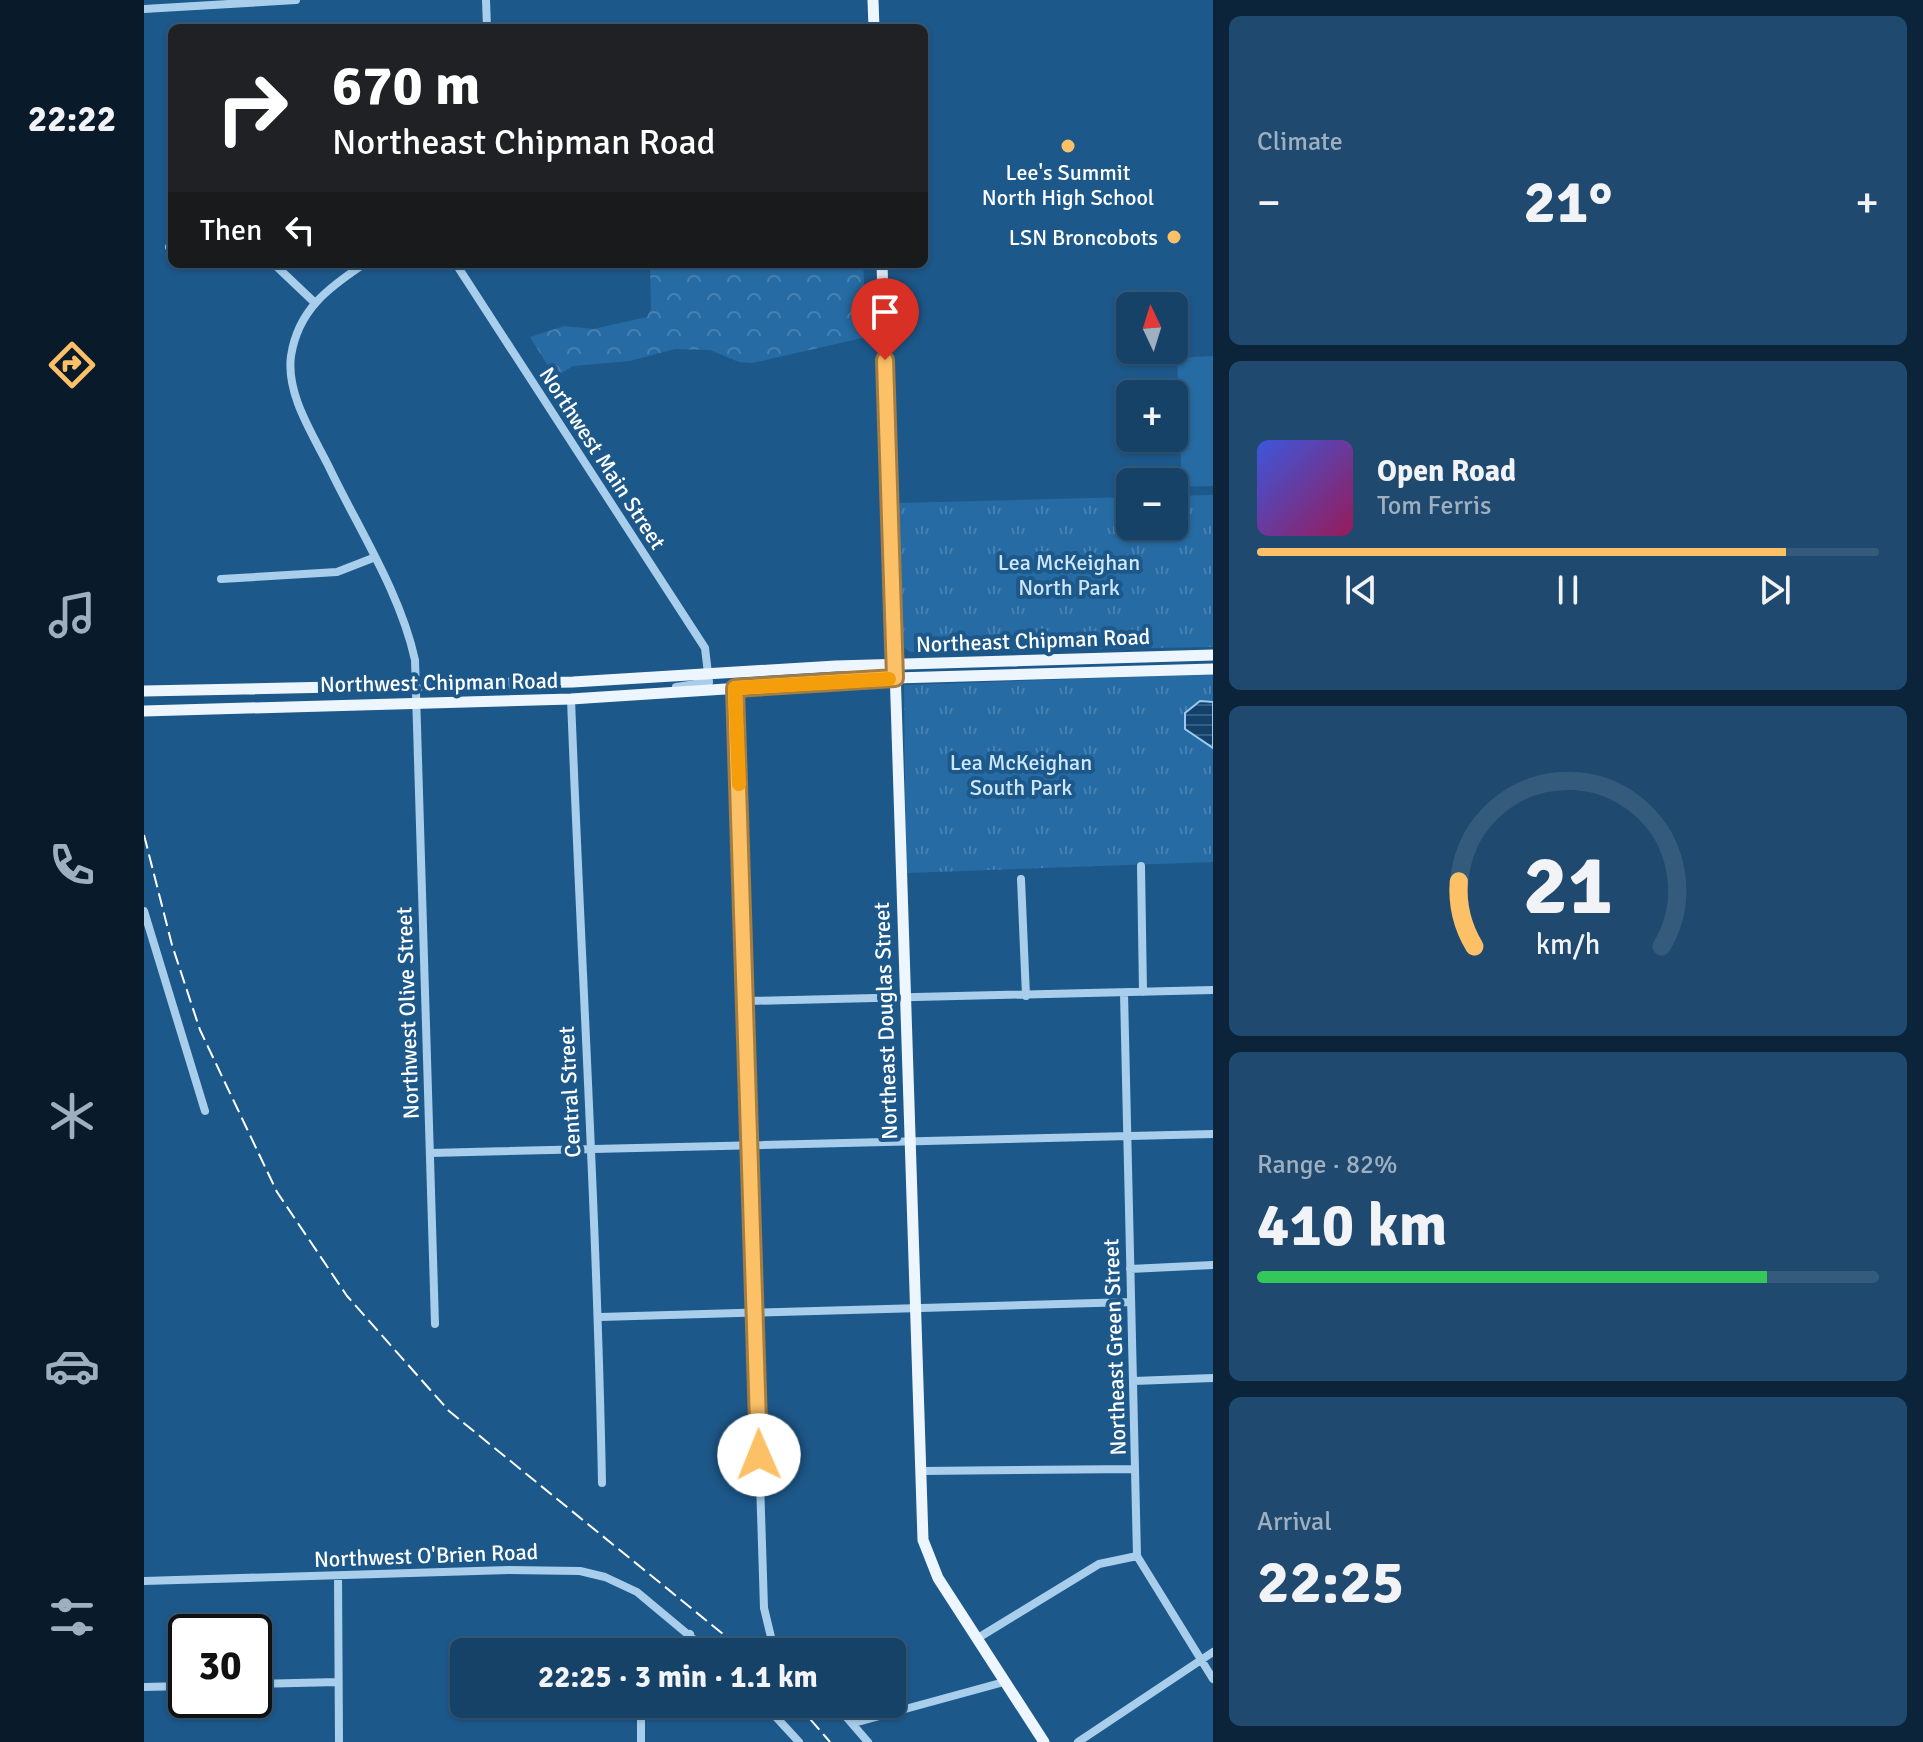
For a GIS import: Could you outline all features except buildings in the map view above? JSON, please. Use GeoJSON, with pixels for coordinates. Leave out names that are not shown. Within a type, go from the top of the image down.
{"type":"FeatureCollection","features":[{"type":"Feature","properties":{"kind":"main road"},"geometry":{"type":"LineString","coordinates":[[873,0],[874,24]]}},
{"type":"Feature","properties":{"kind":"main road","name":"Northeast Douglas Street"},"geometry":{"type":"LineString","coordinates":[[882,268],[923,1540],[928,1560],[1044,1742]]}},
{"type":"Feature","properties":{"kind":"main road","name":"Northeast Chipman Road"},"geometry":{"type":"LineString","coordinates":[[711,674],[895,664],[1213,655]]}},
{"type":"Feature","properties":{"kind":"main road","name":"Northeast Chipman Road"},"geometry":{"type":"LineString","coordinates":[[735,688],[895,678],[1213,669]]}},
{"type":"Feature","properties":{"kind":"main road","name":"Northwest Chipman Road"},"geometry":{"type":"LineString","coordinates":[[144,691],[629,680],[711,674]]}},
{"type":"Feature","properties":{"kind":"main road","name":"Northwest Chipman Road"},"geometry":{"type":"LineString","coordinates":[[144,711],[571,699],[735,688]]}},
{"type":"Feature","properties":{"kind":"street"},"geometry":{"type":"LineString","coordinates":[[144,9],[296,0]]}},
{"type":"Feature","properties":{"kind":"street"},"geometry":{"type":"LineString","coordinates":[[486,0],[487,24]]}},
{"type":"Feature","properties":{"kind":"street"},"geometry":{"type":"LineString","coordinates":[[278,268],[314,302],[359,268]]}},
{"type":"Feature","properties":{"kind":"street","name":"Northwest Main Street"},"geometry":{"type":"LineString","coordinates":[[459,268],[705,648],[711,674]]}},
{"type":"Feature","properties":{"kind":"street","name":"Northwest Olive Street"},"geometry":{"type":"LineString","coordinates":[[314,302],[299,328],[291,357],[297,399],[410,638],[416,686],[435,1324]]}},
{"type":"Feature","properties":{"kind":"street"},"geometry":{"type":"LineString","coordinates":[[221,579],[337,572],[373,558]]}},
{"type":"Feature","properties":{"kind":"street"},"geometry":{"type":"LineString","coordinates":[[660,695],[674,688],[709,682],[711,674]]}},
{"type":"Feature","properties":{"kind":"street"},"geometry":{"type":"LineString","coordinates":[[735,688],[764,1608],[772,1638]]}},
{"type":"Feature","properties":{"kind":"street","name":"Central Street"},"geometry":{"type":"LineString","coordinates":[[571,699],[600,1317],[602,1483]]}},
{"type":"Feature","properties":{"kind":"street"},"geometry":{"type":"LineString","coordinates":[[1141,866],[1143,992]]}},
{"type":"Feature","properties":{"kind":"street"},"geometry":{"type":"LineString","coordinates":[[1021,879],[1026,996]]}},
{"type":"Feature","properties":{"kind":"street"},"geometry":{"type":"LineString","coordinates":[[144,911],[205,1111]]}},
{"type":"Feature","properties":{"kind":"street"},"geometry":{"type":"LineString","coordinates":[[747,1001],[1213,990]]}},
{"type":"Feature","properties":{"kind":"street","name":"Northeast Green Street"},"geometry":{"type":"LineString","coordinates":[[1124,993],[1137,1556]]}},
{"type":"Feature","properties":{"kind":"street"},"geometry":{"type":"LineString","coordinates":[[430,1153],[1213,1134]]}},
{"type":"Feature","properties":{"kind":"street"},"geometry":{"type":"LineString","coordinates":[[1130,1269],[1213,1265]]}},
{"type":"Feature","properties":{"kind":"street"},"geometry":{"type":"LineString","coordinates":[[600,1317],[1131,1302]]}},
{"type":"Feature","properties":{"kind":"street"},"geometry":{"type":"LineString","coordinates":[[1134,1381],[1213,1378]]}},
{"type":"Feature","properties":{"kind":"street"},"geometry":{"type":"LineString","coordinates":[[921,1471],[1135,1469]]}},
{"type":"Feature","properties":{"kind":"street"},"geometry":{"type":"LineString","coordinates":[[978,1638],[1099,1564],[1137,1556],[1213,1679]]}},
{"type":"Feature","properties":{"kind":"street","name":"Northwest O'Brien Road"},"geometry":{"type":"LineString","coordinates":[[144,1581],[580,1571],[605,1577],[637,1592],[690,1634]]}},
{"type":"Feature","properties":{"kind":"street"},"geometry":{"type":"LineString","coordinates":[[338,1576],[339,1742]]}},
{"type":"Feature","properties":{"kind":"street"},"geometry":{"type":"LineString","coordinates":[[687,1638],[690,1634],[694,1638]]}},
{"type":"Feature","properties":{"kind":"street"},"geometry":{"type":"LineString","coordinates":[[1078,1742],[1213,1652]]}},
{"type":"Feature","properties":{"kind":"street"},"geometry":{"type":"LineString","coordinates":[[272,1684],[338,1682]]}},
{"type":"Feature","properties":{"kind":"street"},"geometry":{"type":"LineString","coordinates":[[854,1723],[1004,1682]]}},
{"type":"Feature","properties":{"kind":"street"},"geometry":{"type":"LineString","coordinates":[[144,1687],[168,1686]]}},
{"type":"Feature","properties":{"kind":"street"},"geometry":{"type":"LineString","coordinates":[[641,1718],[641,1742]]}},
{"type":"Feature","properties":{"kind":"street"},"geometry":{"type":"LineString","coordinates":[[777,1718],[799,1742]]}},
{"type":"Feature","properties":{"kind":"street"},"geometry":{"type":"LineString","coordinates":[[849,1718],[868,1742]]}},
{"type":"Feature","properties":{"kind":"green space"},"geometry":{"type":"Polygon","coordinates":[[[650,268],[863,268],[867,337],[752,363],[739,362],[710,350],[675,349],[630,361],[573,366],[555,377],[530,337],[564,326],[593,329],[647,317],[651,309],[650,268]]]}},
{"type":"Feature","properties":{"kind":"green space"},"geometry":{"type":"Polygon","coordinates":[[[1213,356],[1213,486],[1188,487],[1188,468],[1181,468],[1181,452],[1188,452],[1188,380],[1178,380],[1177,364],[1188,364],[1188,357],[1213,356]]]}},
{"type":"Feature","properties":{"kind":"green space","name":"Lea McKeighan North Park"},"geometry":{"type":"Polygon","coordinates":[[[1213,495],[1213,647],[910,652],[903,647],[898,503],[1116,497],[1116,540],[1188,540],[1188,496],[1213,495]]]}},
{"type":"Feature","properties":{"kind":"green space","name":"Lea McKeighan South Park"},"geometry":{"type":"Polygon","coordinates":[[[1213,674],[1213,862],[906,873],[904,685],[1213,674]]]}},
{"type":"Feature","properties":{"kind":"shaded area"},"geometry":{"type":"Polygon","coordinates":[[[1200,701],[1213,702],[1213,748],[1185,729],[1185,713],[1200,701]]]}},
{"type":"Feature","properties":{"kind":"railway"},"geometry":{"type":"LineString","coordinates":[[144,835],[172,945],[200,1030],[277,1192],[347,1296],[449,1411],[728,1638]]}},
{"type":"Feature","properties":{"kind":"railway"},"geometry":{"type":"LineString","coordinates":[[809,1718],[830,1742]]}},
{"type":"Feature","properties":{"kind":"slow traffic"},"geometry":{"type":"LineString","coordinates":[[739,784],[735,688],[889,679]]}},
{"type":"Feature","properties":{"kind":"place","name":"Lee's Summit North High School"},"geometry":{"type":"Point","coordinates":[1068,146]}},
{"type":"Feature","properties":{"kind":"place","name":"LSN Broncobots"},"geometry":{"type":"Point","coordinates":[1174,237]}},
{"type":"Feature","properties":{"kind":"route"},"geometry":{"type":"LineString","coordinates":[[759,1455],[757,1312],[735,688],[895,678],[885,360]]}}]}
